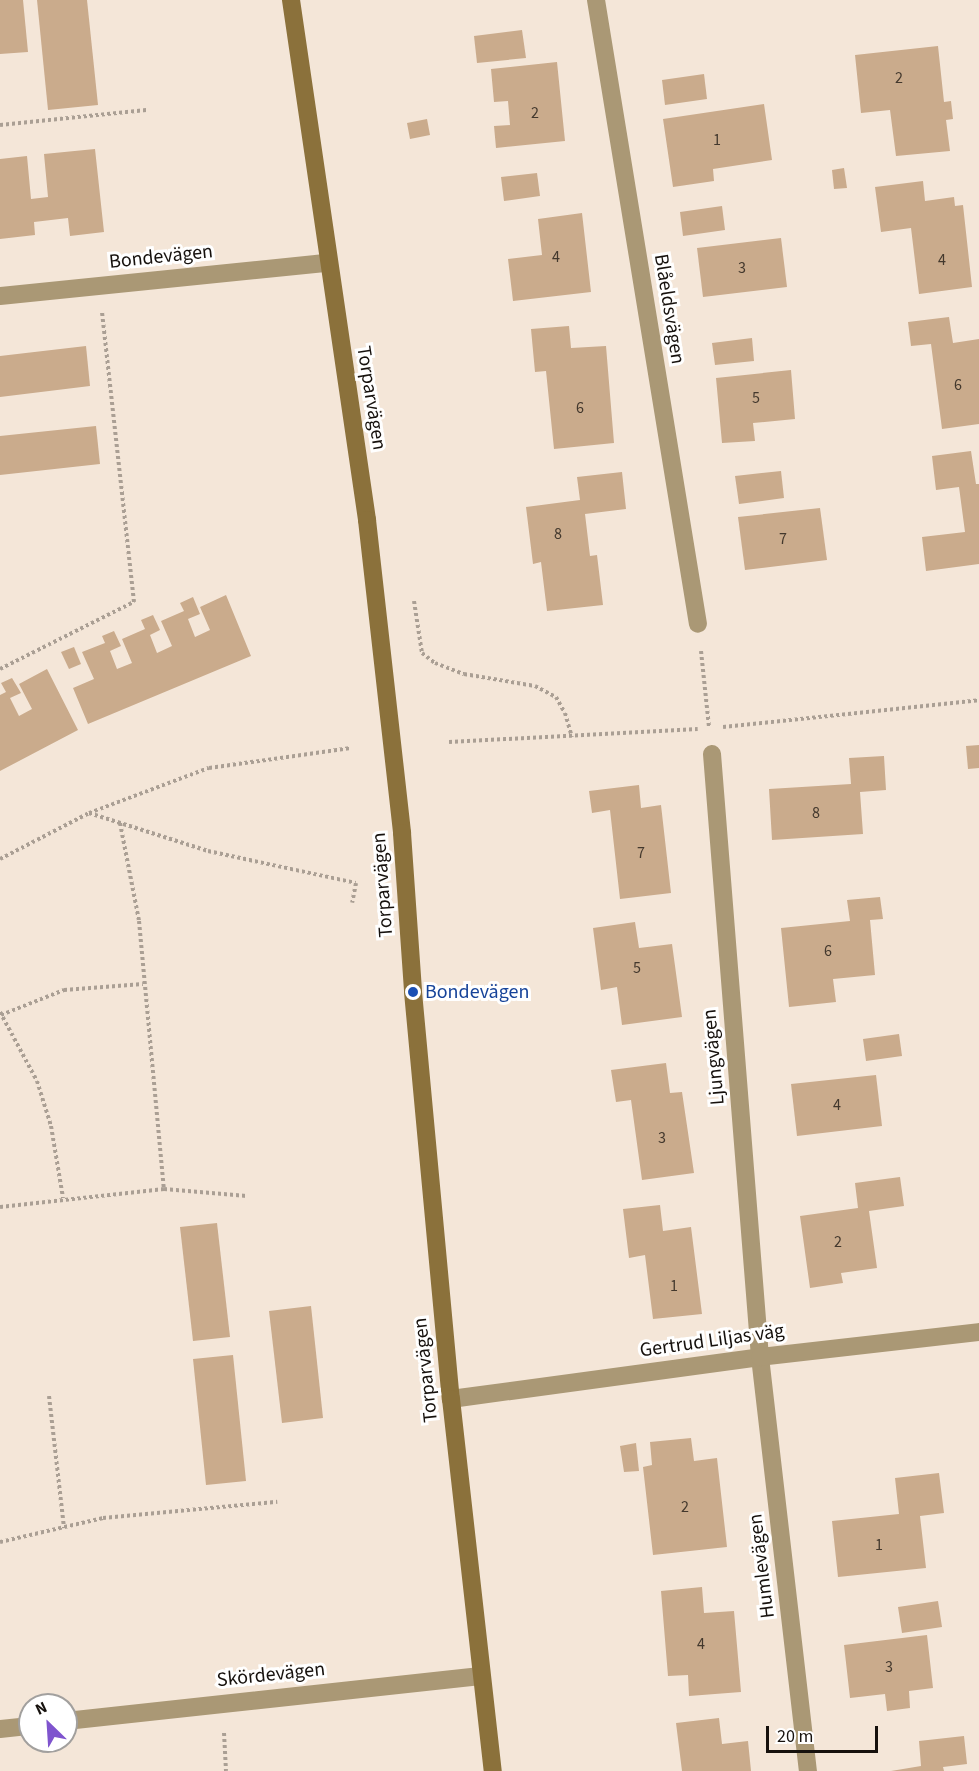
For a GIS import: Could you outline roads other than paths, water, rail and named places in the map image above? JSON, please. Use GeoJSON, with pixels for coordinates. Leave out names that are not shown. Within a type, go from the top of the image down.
{"type":"FeatureCollection","features":[{"type":"Feature","properties":{"kind":"street","name":"Torparvägen"},"geometry":{"type":"LineString","coordinates":[[291,0],[327,263],[367,520],[402,833],[413,993],[451,1399],[493,1771]]}},
{"type":"Feature","properties":{"kind":"street","name":"Blåeldsvägen"},"geometry":{"type":"LineString","coordinates":[[597,0],[698,624]]}},
{"type":"Feature","properties":{"kind":"street","name":"Bondevägen"},"geometry":{"type":"LineString","coordinates":[[0,296],[327,263]]}},
{"type":"Feature","properties":{"kind":"street","name":"Ljungvägen"},"geometry":{"type":"LineString","coordinates":[[712,754],[760,1357]]}},
{"type":"Feature","properties":{"kind":"street","name":"Gertrud Liljas väg"},"geometry":{"type":"LineString","coordinates":[[451,1399],[760,1357],[979,1332]]}},
{"type":"Feature","properties":{"kind":"street","name":"Humlevägen"},"geometry":{"type":"LineString","coordinates":[[760,1357],[808,1771]]}},
{"type":"Feature","properties":{"kind":"street","name":"Skördevägen"},"geometry":{"type":"LineString","coordinates":[[78,1720],[481,1676]]}},
{"type":"Feature","properties":{"kind":"street"},"geometry":{"type":"LineString","coordinates":[[0,1729],[18,1727]]}},
{"type":"Feature","properties":{"kind":"place","name":"Bondevägen"},"geometry":{"type":"Point","coordinates":[413,992]}}]}
